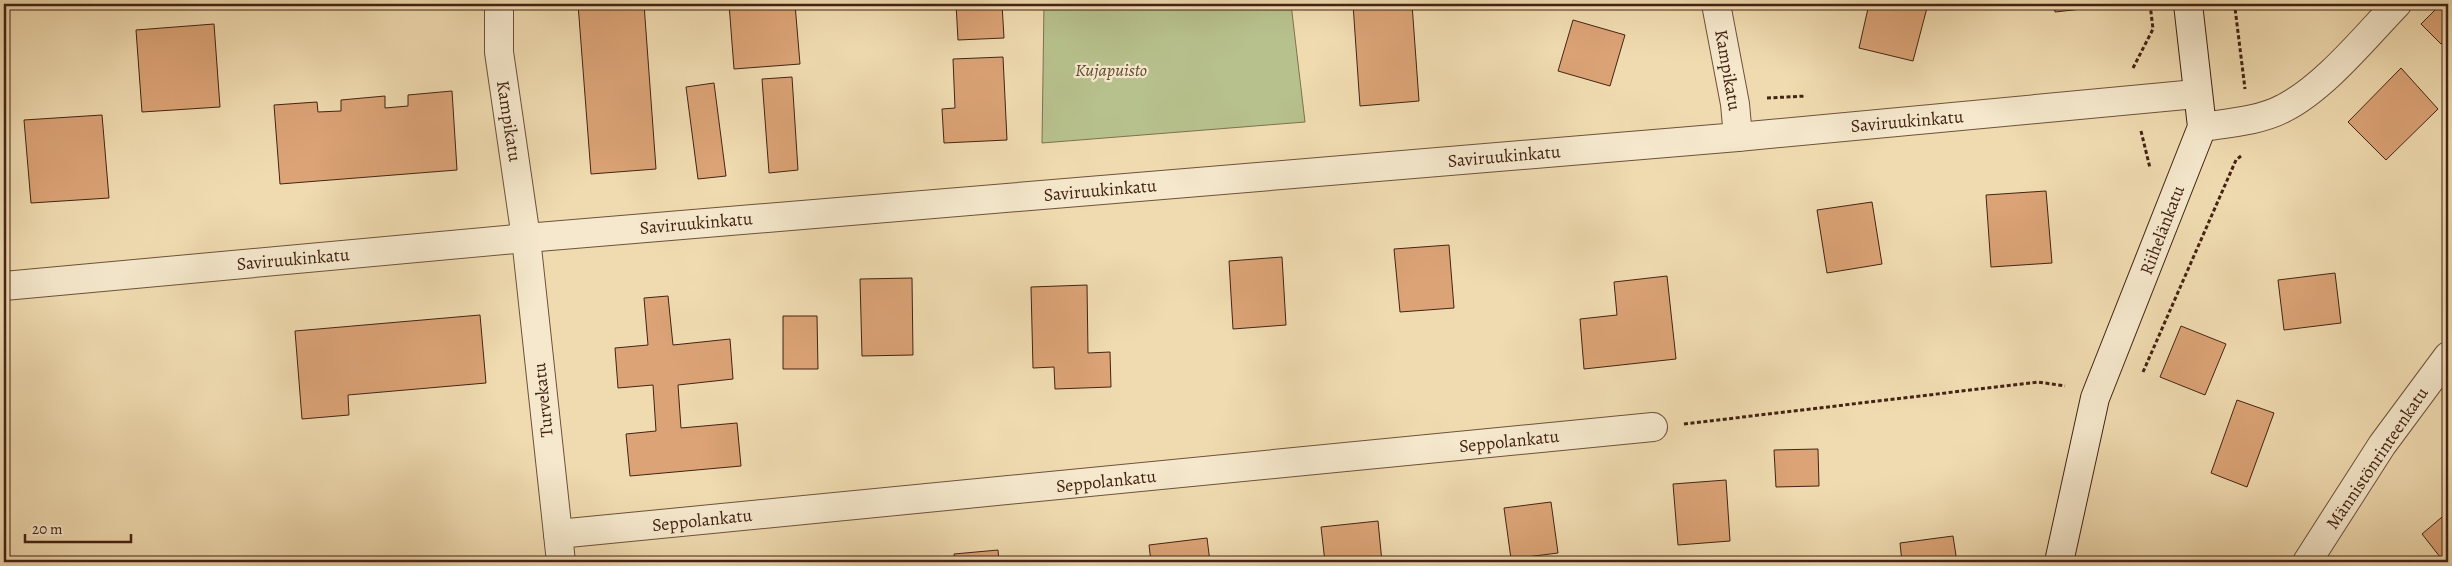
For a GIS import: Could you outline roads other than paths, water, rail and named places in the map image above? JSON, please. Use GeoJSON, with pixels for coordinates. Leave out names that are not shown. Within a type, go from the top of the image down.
{"type":"FeatureCollection","features":[{"type":"Feature","properties":{"kind":"street","name":"Kampikatu"},"geometry":{"type":"LineString","coordinates":[[499,4],[498,52],[526,238]]}},
{"type":"Feature","properties":{"kind":"street","name":"Kampikatu"},"geometry":{"type":"LineString","coordinates":[[1716,4],[1738,137]]}},
{"type":"Feature","properties":{"kind":"street"},"geometry":{"type":"LineString","coordinates":[[2188,4],[2196,94],[2202,128],[2250,119],[2284,108],[2325,79],[2397,4]]}},
{"type":"Feature","properties":{"kind":"street","name":"Saviruukinkatu"},"geometry":{"type":"LineString","coordinates":[[4,286],[526,238],[1738,137],[2196,94]]}},
{"type":"Feature","properties":{"kind":"street","name":"Riihelänkatu"},"geometry":{"type":"LineString","coordinates":[[2059,562],[2095,398],[2202,128]]}},
{"type":"Feature","properties":{"kind":"street","name":"Turvekatu"},"geometry":{"type":"LineString","coordinates":[[526,238],[561,562]]}},
{"type":"Feature","properties":{"kind":"street","name":"Männistönrinteenkatu"},"geometry":{"type":"LineString","coordinates":[[2311,560],[2382,445],[2448,356]]}},
{"type":"Feature","properties":{"kind":"street","name":"Seppolankatu"},"geometry":{"type":"LineString","coordinates":[[558,534],[1653,427]]}},
{"type":"Feature","properties":{"kind":"park label","name":"Kujapuisto"},"geometry":{"type":"Point","coordinates":[1111,70]}}]}
